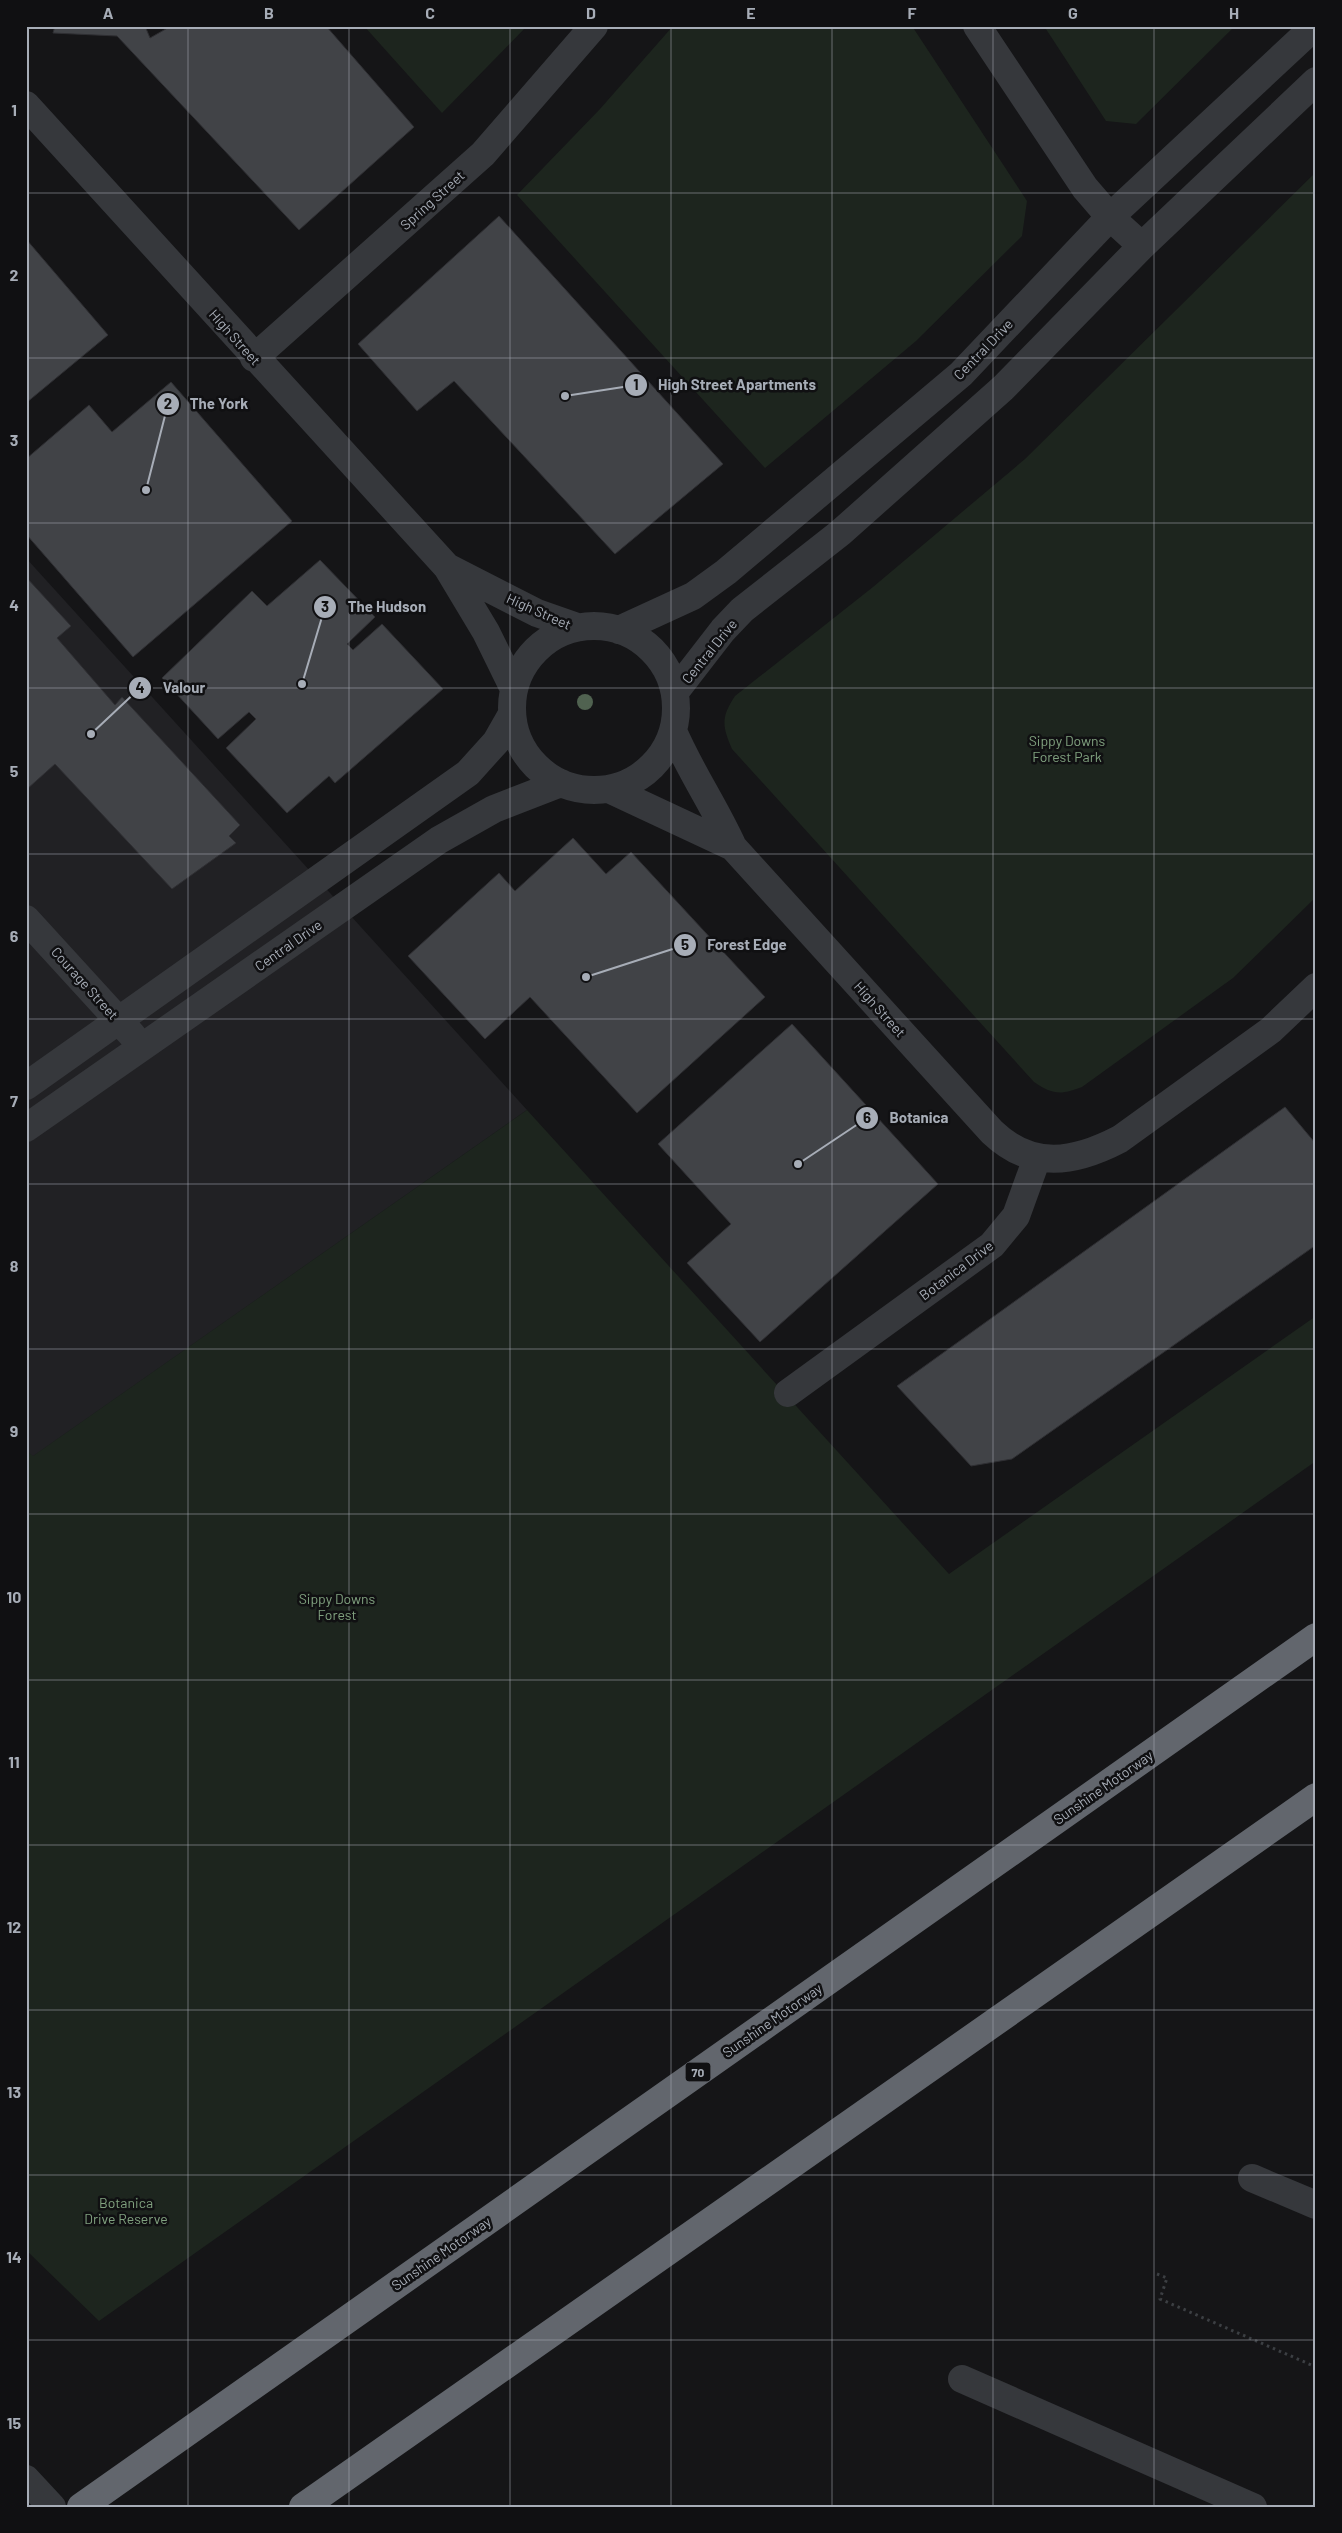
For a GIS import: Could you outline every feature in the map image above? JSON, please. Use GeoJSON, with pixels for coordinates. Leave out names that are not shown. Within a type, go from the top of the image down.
{"type":"FeatureCollection","features":[{"type":"Feature","properties":{"kind":"highway","name":"Sunshine Motorway"},"geometry":{"type":"LineString","coordinates":[[80,2507],[1316,1637]]}},
{"type":"Feature","properties":{"kind":"highway"},"geometry":{"type":"LineString","coordinates":[[303,2507],[1316,1797]]}},
{"type":"Feature","properties":{"kind":"street","name":"Spring Street"},"geometry":{"type":"LineString","coordinates":[[254,358],[483,154],[594,26]]}},
{"type":"Feature","properties":{"kind":"street"},"geometry":{"type":"LineString","coordinates":[[977,26],[1086,188],[1110,218],[1142,246]]}},
{"type":"Feature","properties":{"kind":"street","name":"Central Drive"},"geometry":{"type":"LineString","coordinates":[[619,630],[693,596],[726,572],[961,374],[1110,218],[1315,26]]}},
{"type":"Feature","properties":{"kind":"street","name":"Central Drive"},"geometry":{"type":"LineString","coordinates":[[675,692],[723,630],[742,610],[840,533],[1003,388],[1142,246],[1316,81]]}},
{"type":"Feature","properties":{"kind":"street","name":"High Street"},"geometry":{"type":"LineString","coordinates":[[26,105],[254,358],[447,567],[486,632],[513,701]]}},
{"type":"Feature","properties":{"kind":"street","name":"High Street"},"geometry":{"type":"LineString","coordinates":[[447,567],[537,613],[577,627]]}},
{"type":"Feature","properties":{"kind":"street"},"geometry":{"type":"LineString","coordinates":[[26,1086],[468,773],[496,742],[513,701],[523,667],[537,649],[555,635],[577,627],[598,626],[619,630],[639,639],[656,653],[668,671],[675,692],[677,712],[673,731],[664,752],[650,769],[631,782],[609,789],[585,790],[561,783],[542,772],[527,756],[516,736],[513,701]]}},
{"type":"Feature","properties":{"kind":"street","name":"High Street"},"geometry":{"type":"LineString","coordinates":[[673,731],[687,764],[719,816],[732,847],[992,1132],[1002,1142],[1019,1152],[1037,1158]]}},
{"type":"Feature","properties":{"kind":"street","name":"Central Drive"},"geometry":{"type":"LineString","coordinates":[[26,1128],[439,840],[494,809],[561,783]]}},
{"type":"Feature","properties":{"kind":"street","name":"High Street"},"geometry":{"type":"LineString","coordinates":[[609,789],[732,847]]}},
{"type":"Feature","properties":{"kind":"street","name":"Courage Street"},"geometry":{"type":"LineString","coordinates":[[26,918],[142,1047]]}},
{"type":"Feature","properties":{"kind":"street"},"geometry":{"type":"LineString","coordinates":[[1037,1158],[1058,1160],[1078,1156],[1099,1150],[1120,1139],[1271,1030],[1316,987]]}},
{"type":"Feature","properties":{"kind":"street","name":"Botanica Drive"},"geometry":{"type":"LineString","coordinates":[[788,1393],[992,1245],[1016,1216],[1037,1158]]}},
{"type":"Feature","properties":{"kind":"street"},"geometry":{"type":"LineString","coordinates":[[1252,2178],[1316,2206]]}},
{"type":"Feature","properties":{"kind":"street"},"geometry":{"type":"LineString","coordinates":[[962,2379],[1202,2496],[1253,2507]]}},
{"type":"Feature","properties":{"kind":"street"},"geometry":{"type":"LineString","coordinates":[[28,2481],[52,2507]]}},
{"type":"Feature","properties":{"kind":"path"},"geometry":{"type":"LineString","coordinates":[[1157,2274],[1167,2278],[1160,2299],[1316,2366]]}},
{"type":"Feature","properties":{"kind":"shaded area"},"geometry":{"type":"Polygon","coordinates":[[[26,558],[527,1110],[32,1457],[26,1450],[26,558]]]}},
{"type":"Feature","properties":{"kind":"green space"},"geometry":{"type":"Polygon","coordinates":[[[364,26],[527,26],[442,113],[364,26]]]}},
{"type":"Feature","properties":{"kind":"green space"},"geometry":{"type":"Polygon","coordinates":[[[673,26],[912,26],[1027,201],[1022,236],[916,341],[765,468],[517,195],[600,109],[673,26]]]}},
{"type":"Feature","properties":{"kind":"green space"},"geometry":{"type":"Polygon","coordinates":[[[1044,26],[1235,26],[1136,124],[1106,121],[1044,26]]]}},
{"type":"Feature","properties":{"kind":"green space","name":"Sippy Downs Forest Park"},"geometry":{"type":"Polygon","coordinates":[[[1316,172],[1316,897],[1233,978],[1082,1087],[1063,1092],[1052,1091],[1034,1082],[732,749],[726,734],[725,716],[735,696],[873,587],[1025,459],[1316,172]]]}},
{"type":"Feature","properties":{"kind":"green space","name":"Sippy Downs Forest"},"geometry":{"type":"Polygon","coordinates":[[[527,1110],[949,1574],[1316,1316],[1316,1461],[99,2321],[26,2250],[26,1450],[33,1456],[527,1110]]]}},
{"type":"Feature","properties":{"kind":"building"},"geometry":{"type":"Polygon","coordinates":[[[55,26],[145,26],[150,38],[171,26],[326,26],[414,127],[299,230],[117,36],[53,33],[55,26]]]}},
{"type":"Feature","properties":{"kind":"building"},"geometry":{"type":"Polygon","coordinates":[[[499,216],[723,464],[615,554],[454,381],[417,411],[358,344],[499,216]]]}},
{"type":"Feature","properties":{"kind":"building"},"geometry":{"type":"Polygon","coordinates":[[[26,239],[108,335],[26,403],[26,239]]]}},
{"type":"Feature","properties":{"kind":"building"},"geometry":{"type":"Polygon","coordinates":[[[171,382],[292,521],[133,657],[26,534],[26,459],[89,405],[112,432],[171,382]]]}},
{"type":"Feature","properties":{"kind":"building"},"geometry":{"type":"Polygon","coordinates":[[[320,560],[375,617],[347,644],[353,650],[382,624],[443,689],[335,783],[329,776],[287,813],[226,748],[256,719],[249,712],[218,739],[162,678],[252,591],[267,606],[320,560]]]}},
{"type":"Feature","properties":{"kind":"building"},"geometry":{"type":"Polygon","coordinates":[[[26,577],[71,626],[57,638],[115,705],[122,697],[240,825],[229,836],[236,843],[172,889],[55,764],[26,790],[26,577]]]}},
{"type":"Feature","properties":{"kind":"building"},"geometry":{"type":"Polygon","coordinates":[[[573,838],[606,874],[631,852],[765,997],[637,1113],[530,997],[485,1039],[408,956],[499,873],[515,891],[573,838]]]}},
{"type":"Feature","properties":{"kind":"building"},"geometry":{"type":"Polygon","coordinates":[[[792,1024],[938,1184],[760,1342],[687,1263],[731,1224],[658,1144],[792,1024]]]}},
{"type":"Feature","properties":{"kind":"building"},"geometry":{"type":"Polygon","coordinates":[[[1285,1107],[1316,1144],[1316,1245],[1012,1459],[971,1466],[897,1386],[1285,1107]]]}},
{"type":"Feature","properties":{"kind":"place","name":"High Street Apartments"},"geometry":{"type":"Point","coordinates":[565,396]}},
{"type":"Feature","properties":{"kind":"place","name":"The York"},"geometry":{"type":"Point","coordinates":[146,490]}},
{"type":"Feature","properties":{"kind":"place","name":"The Hudson"},"geometry":{"type":"Point","coordinates":[302,684]}},
{"type":"Feature","properties":{"kind":"place","name":"Valour"},"geometry":{"type":"Point","coordinates":[91,734]}},
{"type":"Feature","properties":{"kind":"place","name":"Forest Edge"},"geometry":{"type":"Point","coordinates":[586,977]}},
{"type":"Feature","properties":{"kind":"place","name":"Botanica"},"geometry":{"type":"Point","coordinates":[798,1164]}},
{"type":"Feature","properties":{"kind":"park label","name":"Botanica Drive Reserve"},"geometry":{"type":"Point","coordinates":[126,2210]}}]}
